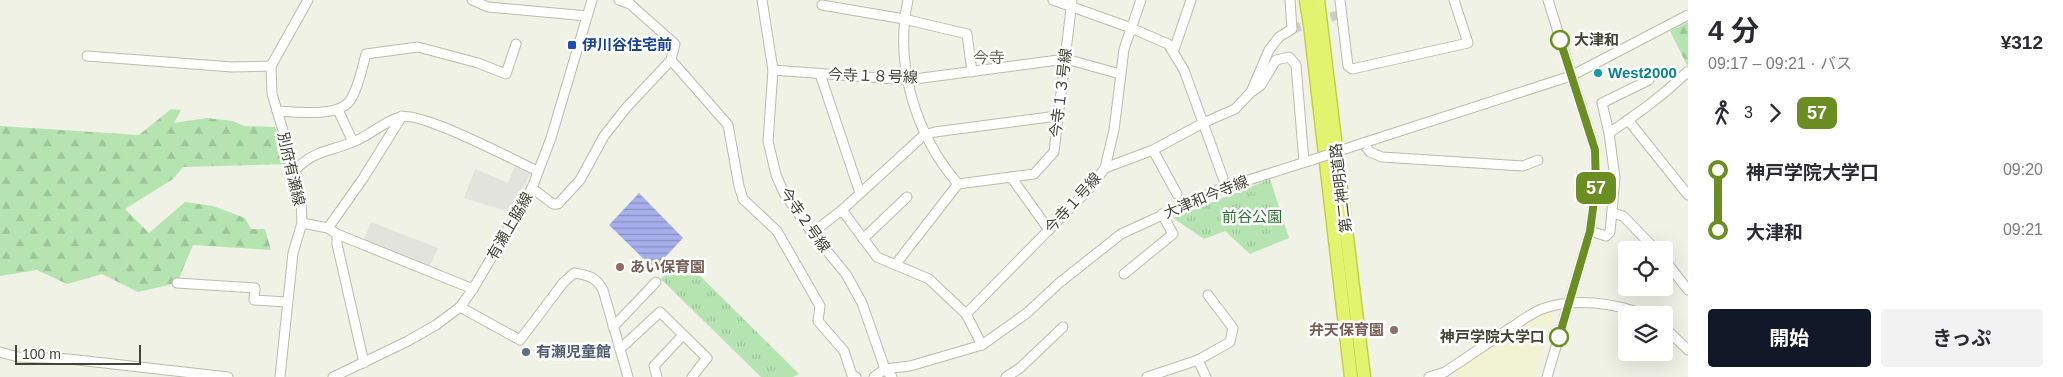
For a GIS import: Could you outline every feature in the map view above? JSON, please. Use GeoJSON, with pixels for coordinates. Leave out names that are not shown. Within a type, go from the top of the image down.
{"type":"FeatureCollection","features":[{"type":"Feature","properties":{"kind":"highway","name":"第二神明道路"},"geometry":{"type":"LineString","coordinates":[[1306,0],[1351,377]]}},
{"type":"Feature","properties":{"kind":"highway","name":"第二神明道路"},"geometry":{"type":"LineString","coordinates":[[1318,0],[1364,377]]}},
{"type":"Feature","properties":{"kind":"street"},"geometry":{"type":"LineString","coordinates":[[87,56],[232,67],[271,66],[308,0]]}},
{"type":"Feature","properties":{"kind":"street"},"geometry":{"type":"LineString","coordinates":[[472,0],[488,7],[587,16]]}},
{"type":"Feature","properties":{"kind":"street","name":"有瀬上脇線"},"geometry":{"type":"LineString","coordinates":[[332,377],[364,363],[436,325],[460,307],[473,290],[532,188],[551,138],[592,0]]}},
{"type":"Feature","properties":{"kind":"street"},"geometry":{"type":"LineString","coordinates":[[532,188],[553,204],[558,204],[580,180],[604,136],[626,108],[670,60],[675,44],[630,4],[619,0]]}},
{"type":"Feature","properties":{"kind":"street","name":"今寺２号線"},"geometry":{"type":"LineString","coordinates":[[762,0],[773,70],[768,141],[776,175],[784,193],[812,233],[846,274],[862,303],[885,369]]}},
{"type":"Feature","properties":{"kind":"street"},"geometry":{"type":"LineString","coordinates":[[895,265],[958,184],[924,135],[907,80],[902,48],[904,19],[908,0]]}},
{"type":"Feature","properties":{"kind":"street"},"geometry":{"type":"LineString","coordinates":[[1053,0],[1072,3],[1168,44],[1174,50],[1184,70],[1223,178]]}},
{"type":"Feature","properties":{"kind":"street","name":"今寺１号線"},"geometry":{"type":"LineString","coordinates":[[966,314],[1091,187],[1105,168],[1114,130],[1124,48],[1141,0]]}},
{"type":"Feature","properties":{"kind":"street"},"geometry":{"type":"LineString","coordinates":[[1174,50],[1191,0]]}},
{"type":"Feature","properties":{"kind":"street"},"geometry":{"type":"LineString","coordinates":[[1251,92],[1269,50],[1278,37],[1292,29],[1290,0]]}},
{"type":"Feature","properties":{"kind":"street"},"geometry":{"type":"LineString","coordinates":[[1340,0],[1348,66],[1352,69],[1468,43],[1454,0]]}},
{"type":"Feature","properties":{"kind":"street"},"geometry":{"type":"LineString","coordinates":[[1547,377],[1590,231],[1596,186],[1595,150],[1548,0]]}},
{"type":"Feature","properties":{"kind":"street","name":"今寺１３号線"},"geometry":{"type":"LineString","coordinates":[[958,184],[1034,174],[1054,152],[1072,3]]}},
{"type":"Feature","properties":{"kind":"street"},"geometry":{"type":"LineString","coordinates":[[822,5],[904,19],[968,34],[972,72]]}},
{"type":"Feature","properties":{"kind":"street","name":"大津和今寺線"},"geometry":{"type":"LineString","coordinates":[[874,377],[885,369],[910,366],[982,346],[1027,313],[1058,284],[1121,234],[1162,214],[1217,190],[1571,76],[1688,15]]}},
{"type":"Feature","properties":{"kind":"street"},"geometry":{"type":"LineString","coordinates":[[277,111],[310,112],[338,110],[351,100],[366,54],[418,47],[478,63],[506,74],[516,44]]}},
{"type":"Feature","properties":{"kind":"street"},"geometry":{"type":"LineString","coordinates":[[1105,168],[1153,150],[1203,123],[1235,109],[1260,85],[1276,60],[1289,57],[1296,65],[1308,161]]}},
{"type":"Feature","properties":{"kind":"street","name":"今寺１８号線"},"geometry":{"type":"LineString","coordinates":[[773,70],[907,80],[1066,59],[1120,74]]}},
{"type":"Feature","properties":{"kind":"street"},"geometry":{"type":"LineString","coordinates":[[670,60],[728,125],[743,199],[777,231],[820,306],[818,322],[844,351],[852,375],[856,377]]}},
{"type":"Feature","properties":{"kind":"street","name":"別府有瀬線"},"geometry":{"type":"LineString","coordinates":[[271,66],[272,94],[295,170],[301,201],[302,223],[293,253],[280,377]]}},
{"type":"Feature","properties":{"kind":"street"},"geometry":{"type":"LineString","coordinates":[[1609,133],[1670,89],[1687,73]]}},
{"type":"Feature","properties":{"kind":"street"},"geometry":{"type":"LineString","coordinates":[[820,74],[860,193]]}},
{"type":"Feature","properties":{"kind":"street"},"geometry":{"type":"LineString","coordinates":[[1590,231],[1606,236],[1610,232],[1616,178],[1602,103],[1649,80]]}},
{"type":"Feature","properties":{"kind":"street"},"geometry":{"type":"LineString","coordinates":[[338,110],[353,142]]}},
{"type":"Feature","properties":{"kind":"street"},"geometry":{"type":"LineString","coordinates":[[328,228],[364,177],[402,116]]}},
{"type":"Feature","properties":{"kind":"street"},"geometry":{"type":"LineString","coordinates":[[295,170],[307,158],[328,149],[353,142],[402,116],[432,122],[538,171]]}},
{"type":"Feature","properties":{"kind":"street"},"geometry":{"type":"LineString","coordinates":[[812,233],[842,210],[924,135],[1057,116]]}},
{"type":"Feature","properties":{"kind":"street"},"geometry":{"type":"LineString","coordinates":[[1628,120],[1688,195]]}},
{"type":"Feature","properties":{"kind":"street"},"geometry":{"type":"LineString","coordinates":[[1363,143],[1370,152],[1382,157],[1523,166],[1538,160]]}},
{"type":"Feature","properties":{"kind":"street"},"geometry":{"type":"LineString","coordinates":[[1153,150],[1177,194]]}},
{"type":"Feature","properties":{"kind":"street"},"geometry":{"type":"LineString","coordinates":[[1011,177],[1049,230]]}},
{"type":"Feature","properties":{"kind":"street"},"geometry":{"type":"LineString","coordinates":[[863,239],[907,197]]}},
{"type":"Feature","properties":{"kind":"street"},"geometry":{"type":"LineString","coordinates":[[842,210],[877,257],[929,279],[966,314],[982,346]]}},
{"type":"Feature","properties":{"kind":"street"},"geometry":{"type":"LineString","coordinates":[[1612,213],[1623,216],[1647,241]]}},
{"type":"Feature","properties":{"kind":"street"},"geometry":{"type":"LineString","coordinates":[[1124,274],[1173,234],[1162,214]]}},
{"type":"Feature","properties":{"kind":"street"},"geometry":{"type":"LineString","coordinates":[[302,223],[328,228],[337,234],[473,290]]}},
{"type":"Feature","properties":{"kind":"street"},"geometry":{"type":"LineString","coordinates":[[337,234],[337,244],[364,363]]}},
{"type":"Feature","properties":{"kind":"street"},"geometry":{"type":"LineString","coordinates":[[1673,271],[1688,290]]}},
{"type":"Feature","properties":{"kind":"street"},"geometry":{"type":"LineString","coordinates":[[460,307],[520,340],[563,283],[574,273],[589,275],[599,282],[603,290],[628,377]]}},
{"type":"Feature","properties":{"kind":"street"},"geometry":{"type":"LineString","coordinates":[[613,327],[656,282]]}},
{"type":"Feature","properties":{"kind":"street"},"geometry":{"type":"LineString","coordinates":[[177,283],[255,288],[254,300],[287,302]]}},
{"type":"Feature","properties":{"kind":"street"},"geometry":{"type":"LineString","coordinates":[[1147,377],[1168,373],[1198,360],[1230,342],[1233,328],[1208,294]]}},
{"type":"Feature","properties":{"kind":"street"},"geometry":{"type":"LineString","coordinates":[[1429,377],[1445,372],[1540,310],[1570,303],[1618,306]]}},
{"type":"Feature","properties":{"kind":"street"},"geometry":{"type":"LineString","coordinates":[[620,349],[660,312],[707,358],[692,377]]}},
{"type":"Feature","properties":{"kind":"street"},"geometry":{"type":"LineString","coordinates":[[1006,377],[1020,368],[1063,327]]}},
{"type":"Feature","properties":{"kind":"street"},"geometry":{"type":"LineString","coordinates":[[657,377],[654,366],[683,335]]}},
{"type":"Feature","properties":{"kind":"street"},"geometry":{"type":"LineString","coordinates":[[1673,336],[1688,350]]}},
{"type":"Feature","properties":{"kind":"street"},"geometry":{"type":"LineString","coordinates":[[0,352],[18,357],[69,359],[165,374],[228,377]]}},
{"type":"Feature","properties":{"kind":"street"},"geometry":{"type":"LineString","coordinates":[[1198,360],[1206,377]]}},
{"type":"Feature","properties":{"kind":"street"},"geometry":{"type":"LineString","coordinates":[[885,369],[892,377]]}},
{"type":"Feature","properties":{"kind":"shaded area"},"geometry":{"type":"Polygon","coordinates":[[[515,166],[531,173],[509,212],[464,198],[475,169],[508,183],[515,166]]]}},
{"type":"Feature","properties":{"kind":"shaded area"},"geometry":{"type":"Polygon","coordinates":[[[371,222],[438,248],[430,266],[364,240],[371,222]]]}},
{"type":"Feature","properties":{"kind":"shaded area"},"geometry":{"type":"Polygon","coordinates":[[[1554,311],[1535,377],[1456,377],[1454,371],[1540,315],[1554,311]]]}},
{"type":"Feature","properties":{"kind":"green space"},"geometry":{"type":"Polygon","coordinates":[[[1688,22],[1688,67],[1670,31],[1688,22]]]}},
{"type":"Feature","properties":{"kind":"green space"},"geometry":{"type":"Polygon","coordinates":[[[171,109],[181,110],[174,123],[207,118],[233,121],[244,126],[275,127],[289,164],[183,167],[173,179],[125,209],[149,233],[185,202],[213,206],[245,218],[251,229],[265,229],[271,250],[193,245],[177,283],[138,292],[102,274],[67,284],[37,270],[0,276],[0,126],[139,135],[171,109]]]}},
{"type":"Feature","properties":{"kind":"green space","name":"前谷公園"},"geometry":{"type":"Polygon","coordinates":[[[1270,179],[1289,238],[1250,254],[1225,231],[1204,239],[1173,218],[1270,179]]]}},
{"type":"Feature","properties":{"kind":"green space"},"geometry":{"type":"Polygon","coordinates":[[[681,257],[799,374],[793,377],[761,377],[661,279],[681,257]]]}},
{"type":"Feature","properties":{"kind":"water"},"geometry":{"type":"Polygon","coordinates":[[[639,193],[683,238],[654,269],[609,225],[639,193]]]}},
{"type":"Feature","properties":{"kind":"tunnel"},"geometry":{"type":"LineString","coordinates":[[1292,29],[1341,14]]}},
{"type":"Feature","properties":{"kind":"bus line","name":"57"},"geometry":{"type":"LineString","coordinates":[[1559,337],[1590,231],[1596,186],[1595,150],[1560,40]]}},
{"type":"Feature","properties":{"kind":"place","name":"大津和"},"geometry":{"type":"Point","coordinates":[1560,40]}},
{"type":"Feature","properties":{"kind":"place","name":"伊川谷住宅前"},"geometry":{"type":"Point","coordinates":[572,45]}},
{"type":"Feature","properties":{"kind":"place","name":"West2000"},"geometry":{"type":"Point","coordinates":[1598,73]}},
{"type":"Feature","properties":{"kind":"place","name":"あい保育園"},"geometry":{"type":"Point","coordinates":[620,267]}},
{"type":"Feature","properties":{"kind":"place","name":"弁天保育園"},"geometry":{"type":"Point","coordinates":[1394,330]}},
{"type":"Feature","properties":{"kind":"place","name":"神戸学院大学口"},"geometry":{"type":"Point","coordinates":[1559,337]}},
{"type":"Feature","properties":{"kind":"place","name":"有瀬児童館"},"geometry":{"type":"Point","coordinates":[526,352]}},
{"type":"Feature","properties":{"kind":"district","name":"今寺"},"geometry":{"type":"Point","coordinates":[989,57]}}]}
